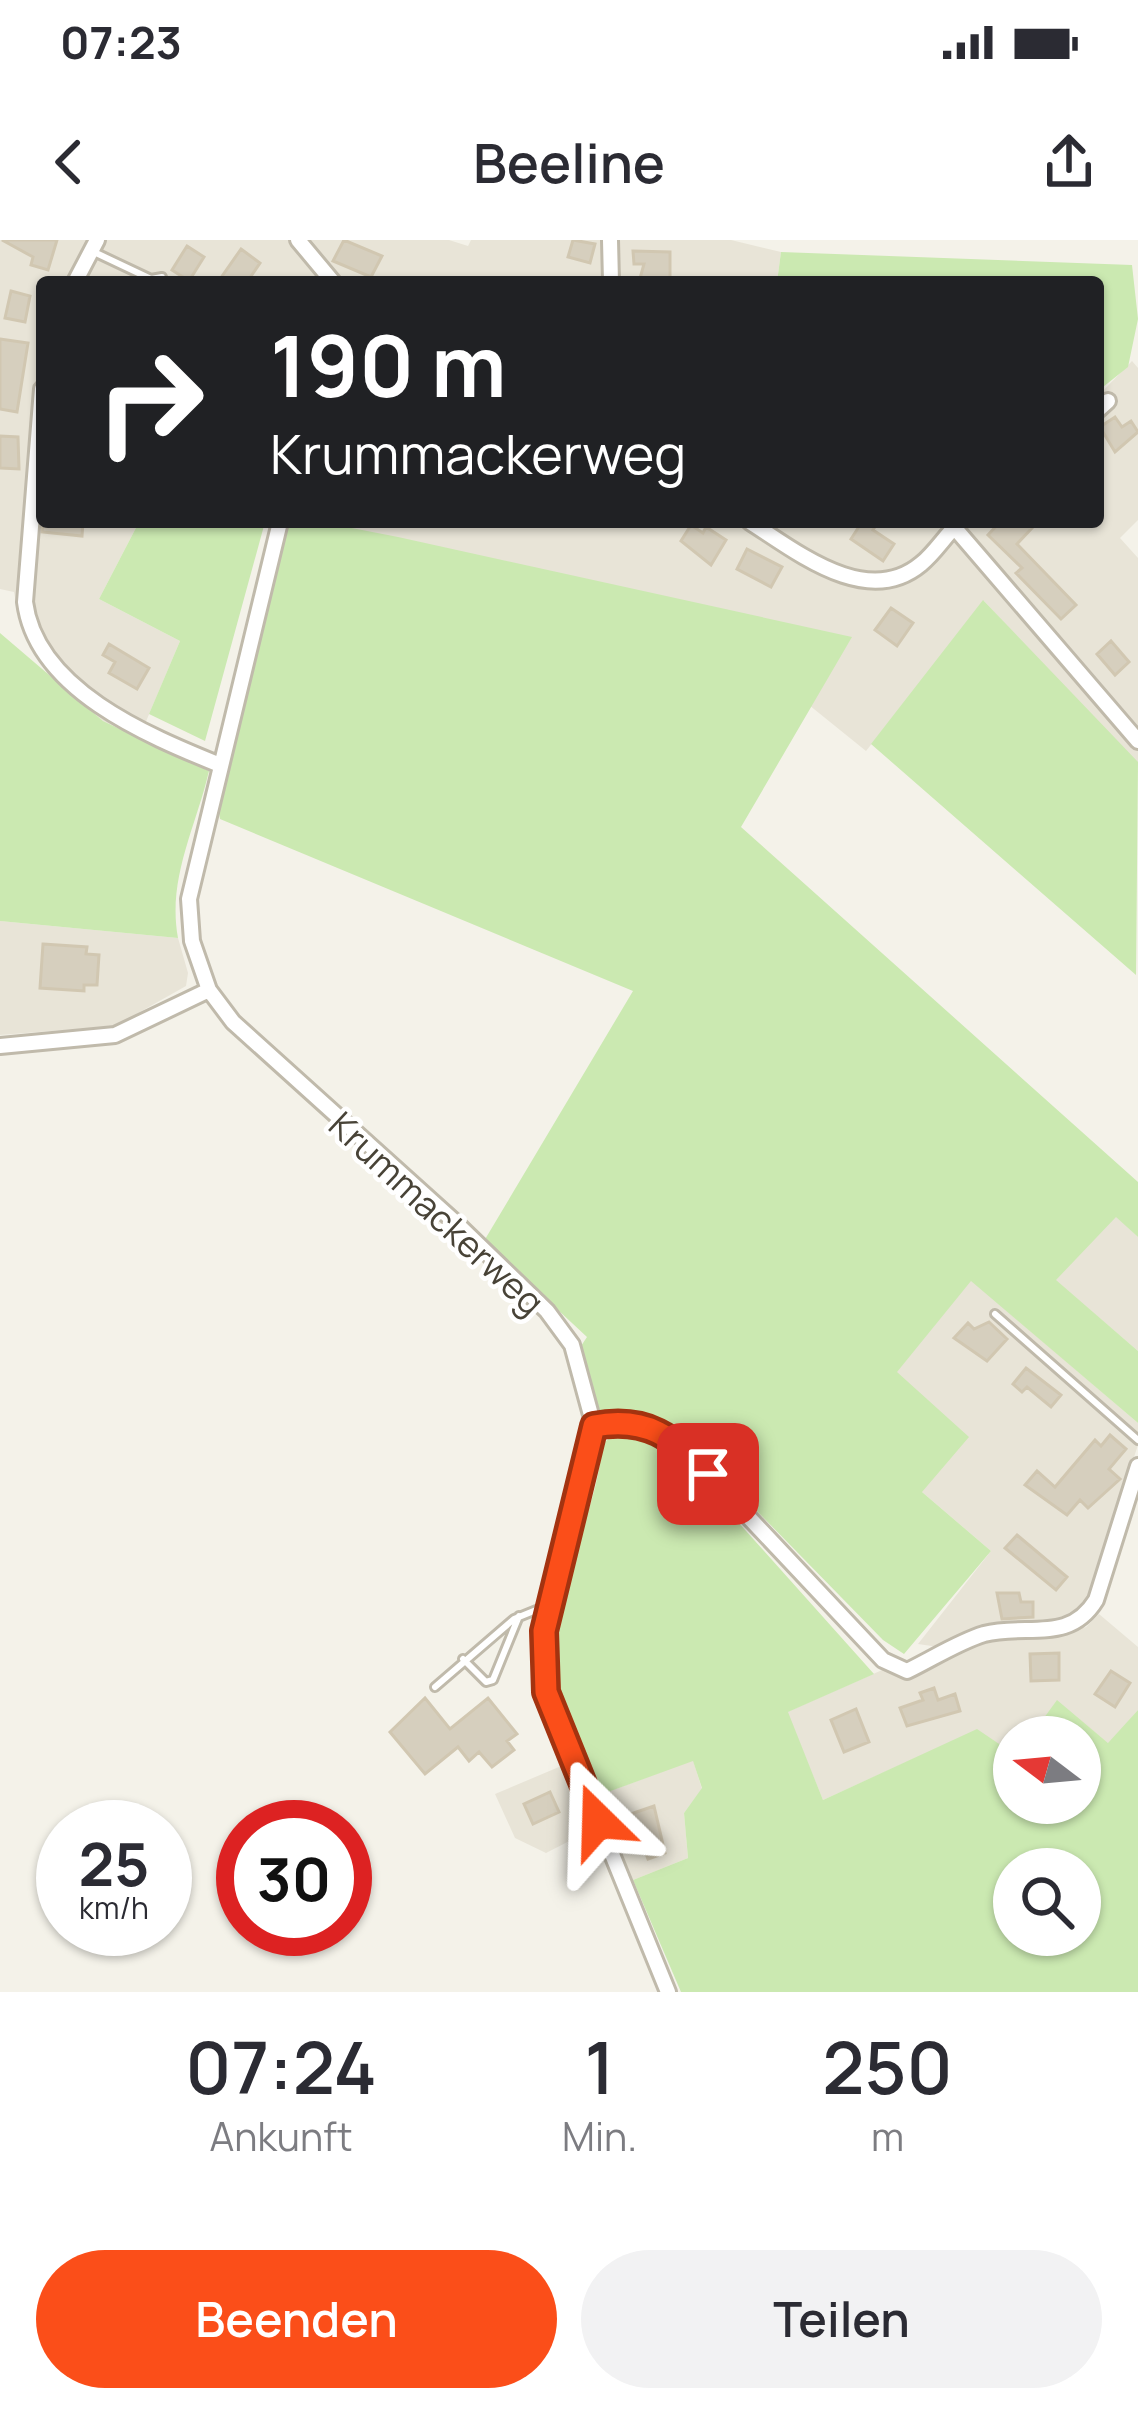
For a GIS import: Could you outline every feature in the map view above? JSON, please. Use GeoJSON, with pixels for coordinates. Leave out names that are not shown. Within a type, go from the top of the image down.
{"type":"FeatureCollection","features":[{"type":"Feature","properties":{"kind":"street"},"geometry":{"type":"LineString","coordinates":[[298,240],[328,276]]}},
{"type":"Feature","properties":{"kind":"street"},"geometry":{"type":"LineString","coordinates":[[610,240],[611,276]]}},
{"type":"Feature","properties":{"kind":"street"},"geometry":{"type":"LineString","coordinates":[[78,276],[94,245]]}},
{"type":"Feature","properties":{"kind":"street"},"geometry":{"type":"LineString","coordinates":[[36,464],[25,602],[29,634],[51,668],[175,747],[220,765]]}},
{"type":"Feature","properties":{"kind":"street"},"geometry":{"type":"LineString","coordinates":[[0,1046],[115,1035],[209,990],[192,941],[188,899],[279,528]]}},
{"type":"Feature","properties":{"kind":"street"},"geometry":{"type":"LineString","coordinates":[[760,528],[811,560],[854,579],[881,581],[920,566],[954,528]]}},
{"type":"Feature","properties":{"kind":"street"},"geometry":{"type":"LineString","coordinates":[[960,528],[1138,741]]}},
{"type":"Feature","properties":{"kind":"street","name":"Krummackerweg"},"geometry":{"type":"LineString","coordinates":[[209,990],[286,1075],[547,1311],[572,1345],[594,1426]]}},
{"type":"Feature","properties":{"kind":"street"},"geometry":{"type":"LineString","coordinates":[[668,1992],[546,1692],[544,1631],[594,1426],[646,1424],[676,1441],[883,1660],[907,1671],[992,1632],[1063,1629],[1085,1618],[1096,1600],[1138,1466]]}},
{"type":"Feature","properties":{"kind":"lane"},"geometry":{"type":"LineString","coordinates":[[94,245],[146,276]]}},
{"type":"Feature","properties":{"kind":"lane"},"geometry":{"type":"LineString","coordinates":[[995,1313],[1138,1440]]}},
{"type":"Feature","properties":{"kind":"lane"},"geometry":{"type":"LineString","coordinates":[[435,1687],[519,1616],[537,1605],[550,1606]]}},
{"type":"Feature","properties":{"kind":"lane"},"geometry":{"type":"LineString","coordinates":[[463,1659],[486,1682],[493,1680],[519,1616]]}},
{"type":"Feature","properties":{"kind":"shaded area"},"geometry":{"type":"Polygon","coordinates":[[[0,240],[449,240],[468,246],[471,240],[731,240],[781,252],[778,276],[36,276],[36,528],[136,528],[99,599],[180,641],[139,738],[103,721],[49,677],[20,624],[14,592],[0,589],[0,240]]]}},
{"type":"Feature","properties":{"kind":"shaded area"},"geometry":{"type":"Polygon","coordinates":[[[1132,361],[1138,368],[1138,520],[1120,538],[1138,558],[1138,766],[984,601],[866,751],[809,705],[851,638],[348,528],[1104,528],[1104,390],[1132,361]]]}},
{"type":"Feature","properties":{"kind":"shaded area"},"geometry":{"type":"Polygon","coordinates":[[[0,921],[178,938],[188,973],[186,986],[115,1026],[0,1035],[0,921]]]}},
{"type":"Feature","properties":{"kind":"shaded area"},"geometry":{"type":"Polygon","coordinates":[[[1116,1216],[1138,1237],[1138,1351],[1055,1280],[1116,1216]]]}},
{"type":"Feature","properties":{"kind":"shaded area"},"geometry":{"type":"Polygon","coordinates":[[[971,1280],[1138,1423],[1138,1445],[1085,1604],[1056,1620],[991,1625],[939,1647],[918,1644],[991,1551],[922,1492],[896,1372],[971,1280]]]}},
{"type":"Feature","properties":{"kind":"shaded area"},"geometry":{"type":"Polygon","coordinates":[[[1099,1614],[1138,1647],[1138,1710],[1109,1744],[1101,1737],[1101,1716],[1075,1716],[1057,1701],[1046,1716],[993,1716],[993,1740],[977,1730],[823,1800],[787,1712],[889,1667],[910,1670],[992,1638],[1066,1633],[1086,1627],[1099,1614]]]}},
{"type":"Feature","properties":{"kind":"shaded area"},"geometry":{"type":"Polygon","coordinates":[[[693,1760],[702,1789],[684,1813],[688,1858],[633,1880],[597,1796],[693,1760]]]}},
{"type":"Feature","properties":{"kind":"shaded area"},"geometry":{"type":"Polygon","coordinates":[[[566,1764],[589,1831],[546,1853],[515,1838],[495,1794],[566,1764]]]}},
{"type":"Feature","properties":{"kind":"green space"},"geometry":{"type":"Polygon","coordinates":[[[781,252],[1132,265],[1138,319],[1128,367],[1104,386],[1104,276],[778,276],[781,252]]]}},
{"type":"Feature","properties":{"kind":"green space"},"geometry":{"type":"Polygon","coordinates":[[[136,528],[263,528],[205,741],[149,714],[180,641],[99,599],[136,528]]]}},
{"type":"Feature","properties":{"kind":"green space"},"geometry":{"type":"Polygon","coordinates":[[[286,528],[352,528],[852,637],[741,827],[1138,1182],[1138,1237],[1116,1217],[1056,1280],[1138,1351],[1138,1423],[971,1281],[897,1372],[969,1437],[922,1492],[991,1551],[904,1654],[883,1640],[667,1419],[677,1432],[645,1418],[601,1417],[579,1349],[587,1337],[484,1241],[633,991],[220,819],[218,806],[286,528]]]}},
{"type":"Feature","properties":{"kind":"green space"},"geometry":{"type":"Polygon","coordinates":[[[983,600],[1138,762],[1136,975],[871,744],[983,600]]]}},
{"type":"Feature","properties":{"kind":"green space"},"geometry":{"type":"Polygon","coordinates":[[[0,633],[103,721],[209,771],[176,895],[178,938],[0,921],[0,633]]]}},
{"type":"Feature","properties":{"kind":"green space"},"geometry":{"type":"Polygon","coordinates":[[[619,1431],[642,1431],[678,1455],[874,1674],[788,1712],[823,1800],[977,1729],[993,1740],[993,1824],[1101,1824],[1101,1737],[1108,1743],[1138,1710],[1138,1992],[681,1992],[633,1880],[688,1858],[684,1813],[702,1788],[693,1761],[597,1796],[557,1675],[558,1609],[602,1444],[619,1431]]]}},
{"type":"Feature","properties":{"kind":"green space"},"geometry":{"type":"Polygon","coordinates":[[[1057,1700],[1076,1716],[1045,1716],[1057,1700]]]}},
{"type":"Feature","properties":{"kind":"building"},"geometry":{"type":"Polygon","coordinates":[[[2,240],[57,240],[48,270],[31,265],[33,257],[2,240]]]}},
{"type":"Feature","properties":{"kind":"building"},"geometry":{"type":"Polygon","coordinates":[[[344,240],[382,256],[372,276],[333,261],[344,240]]]}},
{"type":"Feature","properties":{"kind":"building"},"geometry":{"type":"Polygon","coordinates":[[[573,240],[595,244],[590,263],[568,257],[573,240]]]}},
{"type":"Feature","properties":{"kind":"building"},"geometry":{"type":"Polygon","coordinates":[[[187,246],[204,257],[192,276],[172,270],[187,246]]]}},
{"type":"Feature","properties":{"kind":"building"},"geometry":{"type":"Polygon","coordinates":[[[241,249],[260,263],[251,276],[222,276],[241,249]]]}},
{"type":"Feature","properties":{"kind":"building"},"geometry":{"type":"Polygon","coordinates":[[[633,251],[670,252],[670,276],[641,276],[644,264],[634,264],[633,251]]]}},
{"type":"Feature","properties":{"kind":"building"},"geometry":{"type":"Polygon","coordinates":[[[11,291],[30,296],[25,322],[5,318],[11,291]]]}},
{"type":"Feature","properties":{"kind":"building"},"geometry":{"type":"Polygon","coordinates":[[[0,339],[28,343],[17,412],[0,409],[0,339]]]}},
{"type":"Feature","properties":{"kind":"building"},"geometry":{"type":"Polygon","coordinates":[[[1115,417],[1122,427],[1131,421],[1138,432],[1115,452],[1104,424],[1115,417]]]}},
{"type":"Feature","properties":{"kind":"building"},"geometry":{"type":"Polygon","coordinates":[[[0,436],[18,437],[19,469],[0,468],[0,436]]]}},
{"type":"Feature","properties":{"kind":"building"},"geometry":{"type":"Polygon","coordinates":[[[42,528],[83,528],[82,536],[42,532],[42,528]]]}},
{"type":"Feature","properties":{"kind":"building"},"geometry":{"type":"Polygon","coordinates":[[[689,528],[703,533],[708,528],[726,540],[711,565],[681,541],[689,528]]]}},
{"type":"Feature","properties":{"kind":"building"},"geometry":{"type":"Polygon","coordinates":[[[858,528],[874,528],[894,544],[883,561],[851,539],[858,528]]]}},
{"type":"Feature","properties":{"kind":"building"},"geometry":{"type":"Polygon","coordinates":[[[994,528],[1032,528],[1017,544],[1076,605],[1061,619],[1016,573],[1022,568],[988,535],[994,528]]]}},
{"type":"Feature","properties":{"kind":"building"},"geometry":{"type":"Polygon","coordinates":[[[747,549],[782,567],[771,587],[737,569],[747,549]]]}},
{"type":"Feature","properties":{"kind":"building"},"geometry":{"type":"Polygon","coordinates":[[[891,608],[913,623],[897,646],[875,630],[891,608]]]}},
{"type":"Feature","properties":{"kind":"building"},"geometry":{"type":"Polygon","coordinates":[[[1111,641],[1129,662],[1115,675],[1097,654],[1111,641]]]}},
{"type":"Feature","properties":{"kind":"building"},"geometry":{"type":"Polygon","coordinates":[[[109,644],[149,668],[137,689],[109,673],[115,662],[103,655],[109,644]]]}},
{"type":"Feature","properties":{"kind":"building"},"geometry":{"type":"Polygon","coordinates":[[[43,944],[87,947],[86,954],[99,955],[97,985],[84,985],[84,991],[40,988],[43,944]]]}},
{"type":"Feature","properties":{"kind":"building"},"geometry":{"type":"Polygon","coordinates":[[[989,1322],[1007,1339],[987,1361],[954,1338],[968,1323],[974,1329],[989,1322]]]}},
{"type":"Feature","properties":{"kind":"building"},"geometry":{"type":"Polygon","coordinates":[[[1026,1368],[1061,1395],[1051,1407],[1027,1387],[1022,1392],[1013,1384],[1026,1368]]]}},
{"type":"Feature","properties":{"kind":"building"},"geometry":{"type":"Polygon","coordinates":[[[1110,1435],[1126,1449],[1109,1469],[1120,1479],[1088,1508],[1080,1500],[1067,1515],[1025,1485],[1037,1471],[1055,1487],[1095,1440],[1101,1446],[1110,1435]]]}},
{"type":"Feature","properties":{"kind":"building"},"geometry":{"type":"Polygon","coordinates":[[[1017,1535],[1067,1577],[1056,1590],[1005,1548],[1017,1535]]]}},
{"type":"Feature","properties":{"kind":"building"},"geometry":{"type":"Polygon","coordinates":[[[997,1593],[1019,1593],[1021,1602],[1033,1602],[1033,1617],[1002,1619],[997,1593]]]}},
{"type":"Feature","properties":{"kind":"building"},"geometry":{"type":"Polygon","coordinates":[[[1059,1653],[1059,1680],[1031,1681],[1030,1654],[1059,1653]]]}},
{"type":"Feature","properties":{"kind":"building"},"geometry":{"type":"Polygon","coordinates":[[[1111,1671],[1130,1683],[1115,1707],[1095,1694],[1111,1671]]]}},
{"type":"Feature","properties":{"kind":"building"},"geometry":{"type":"Polygon","coordinates":[[[934,1688],[938,1700],[955,1694],[960,1711],[907,1726],[900,1708],[923,1700],[920,1693],[934,1688]]]}},
{"type":"Feature","properties":{"kind":"building"},"geometry":{"type":"Polygon","coordinates":[[[425,1698],[450,1729],[488,1698],[517,1734],[507,1741],[514,1750],[492,1767],[479,1752],[469,1761],[458,1747],[425,1774],[390,1732],[425,1698]]]}},
{"type":"Feature","properties":{"kind":"building"},"geometry":{"type":"Polygon","coordinates":[[[856,1709],[869,1742],[844,1752],[831,1720],[856,1709]]]}},
{"type":"Feature","properties":{"kind":"building"},"geometry":{"type":"Polygon","coordinates":[[[550,1792],[559,1812],[533,1824],[524,1804],[550,1792]]]}},
{"type":"Feature","properties":{"kind":"building"},"geometry":{"type":"Polygon","coordinates":[[[654,1806],[665,1853],[648,1859],[641,1840],[634,1842],[625,1816],[654,1806]]]}},
{"type":"Feature","properties":{"kind":"route"},"geometry":{"type":"LineString","coordinates":[[598,1821],[546,1692],[544,1631],[594,1426],[646,1424],[676,1441],[708,1474]]}}]}
